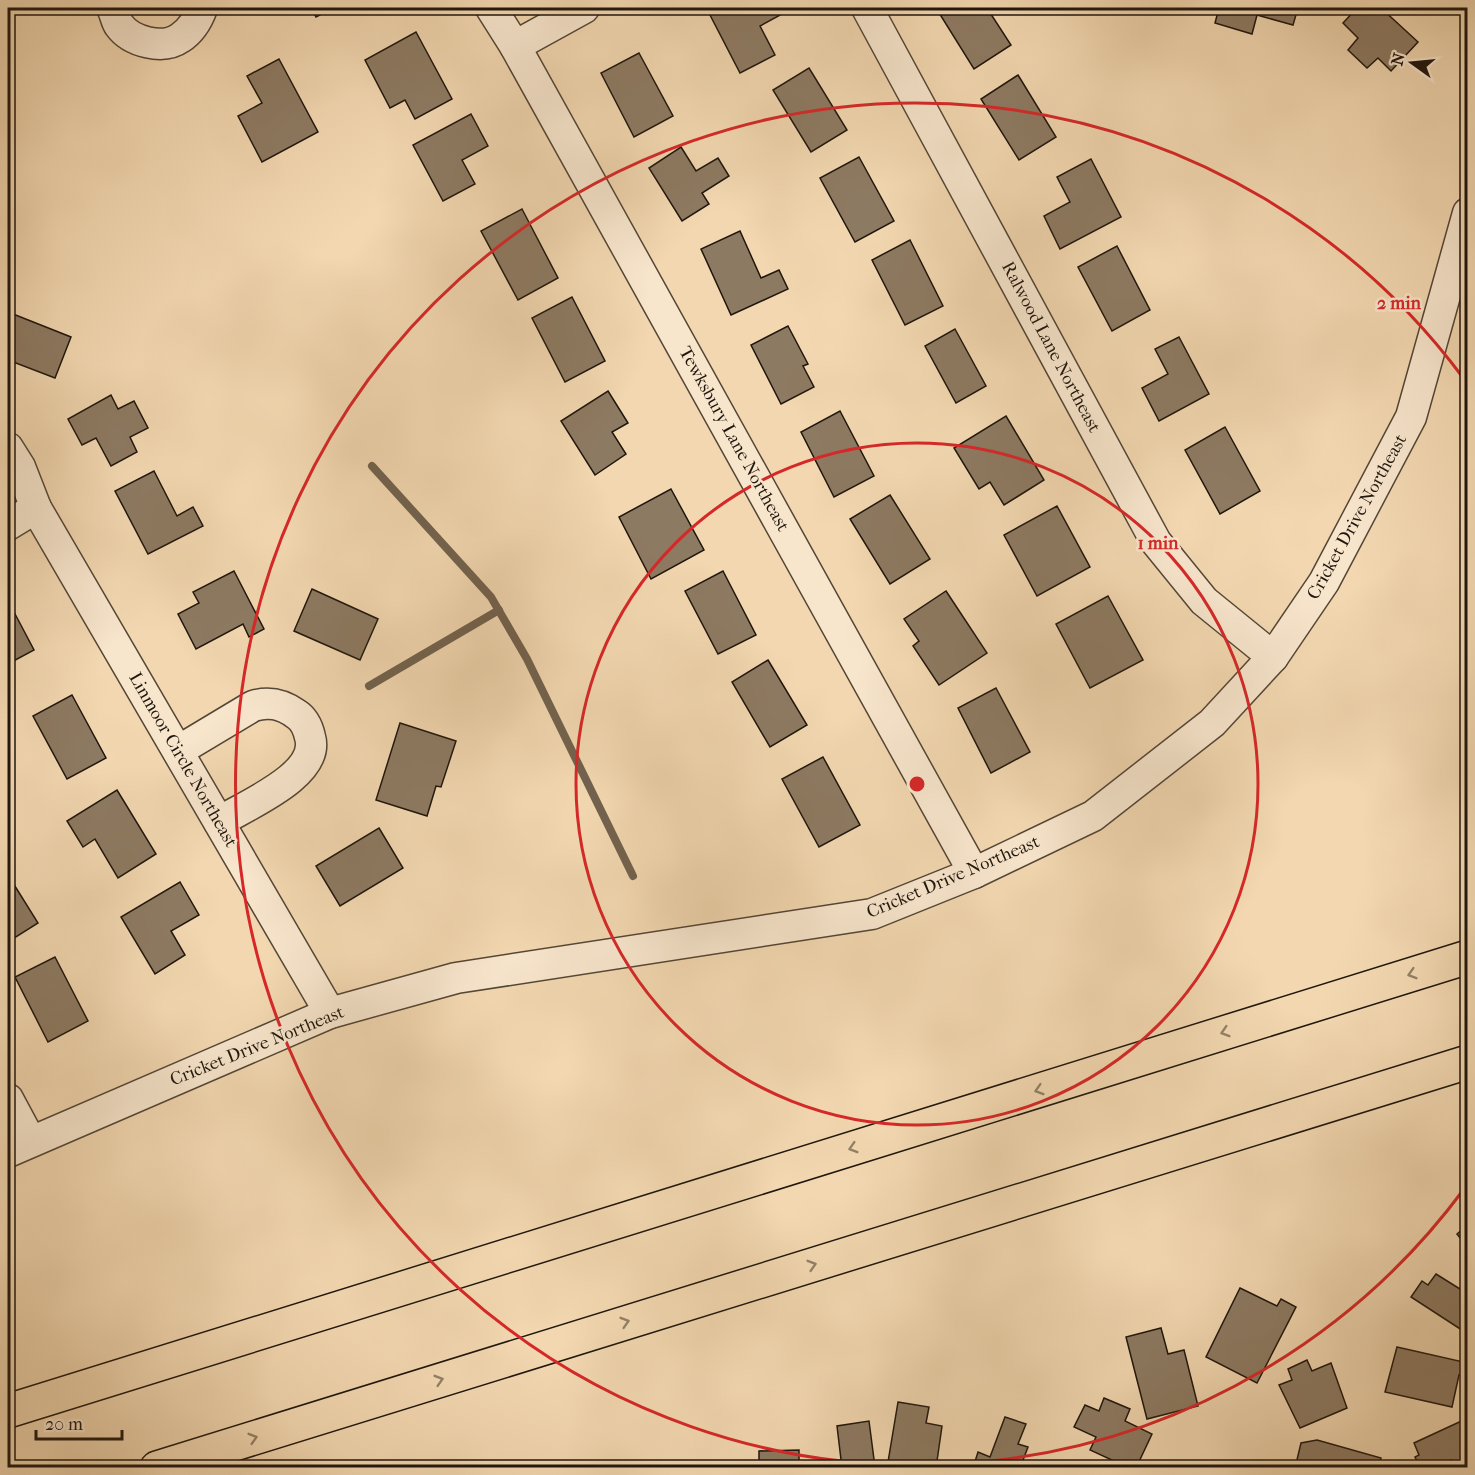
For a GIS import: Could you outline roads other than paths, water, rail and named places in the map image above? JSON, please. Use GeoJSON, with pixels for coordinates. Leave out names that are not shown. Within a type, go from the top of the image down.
{"type":"FeatureCollection","features":[{"type":"Feature","properties":{"kind":"highway"},"geometry":{"type":"LineString","coordinates":[[8,1411],[1467,957]]}},
{"type":"Feature","properties":{"kind":"highway"},"geometry":{"type":"LineString","coordinates":[[157,1467],[1467,1062]]}},
{"type":"Feature","properties":{"kind":"street"},"geometry":{"type":"LineString","coordinates":[[112,8],[120,26],[138,40],[160,45],[180,39],[197,20],[202,8]]}},
{"type":"Feature","properties":{"kind":"street","name":"Tewksbury Lane Northeast"},"geometry":{"type":"LineString","coordinates":[[491,8],[515,46],[974,873]]}},
{"type":"Feature","properties":{"kind":"street"},"geometry":{"type":"LineString","coordinates":[[515,46],[584,8]]}},
{"type":"Feature","properties":{"kind":"street","name":"Ralwood Lane Northeast"},"geometry":{"type":"LineString","coordinates":[[867,8],[1156,542],[1204,600],[1273,657]]}},
{"type":"Feature","properties":{"kind":"street","name":"Cricket Drive Northeast"},"geometry":{"type":"LineString","coordinates":[[19,1146],[330,1013],[456,978],[872,915],[974,873],[1093,816],[1212,723],[1273,657],[1324,582],[1411,417],[1467,213]]}},
{"type":"Feature","properties":{"kind":"street","name":"Linmoor Circle Northeast"},"geometry":{"type":"LineString","coordinates":[[8,448],[20,467],[36,508],[330,1013]]}},
{"type":"Feature","properties":{"kind":"street"},"geometry":{"type":"LineString","coordinates":[[8,525],[36,508]]}},
{"type":"Feature","properties":{"kind":"street"},"geometry":{"type":"LineString","coordinates":[[177,751],[253,706],[266,702],[284,707],[299,715],[308,728],[313,745],[310,758],[300,773],[219,822]]}},
{"type":"Feature","properties":{"kind":"street"},"geometry":{"type":"LineString","coordinates":[[8,1099],[19,1146]]}},
{"type":"Feature","properties":{"kind":"waterway"},"geometry":{"type":"LineString","coordinates":[[372,466],[491,597],[527,659],[633,876]]}},
{"type":"Feature","properties":{"kind":"waterway"},"geometry":{"type":"LineString","coordinates":[[369,686],[499,610]]}}]}
